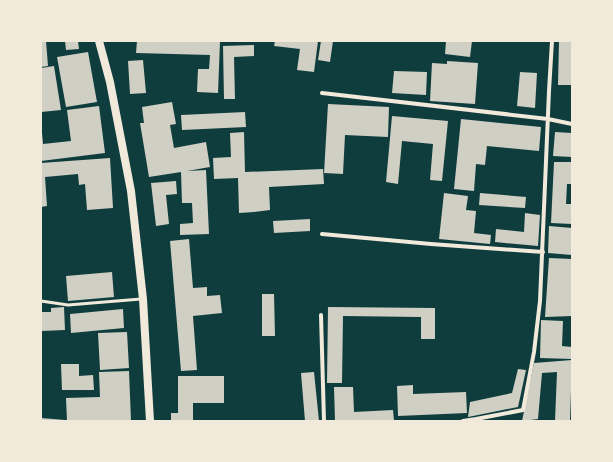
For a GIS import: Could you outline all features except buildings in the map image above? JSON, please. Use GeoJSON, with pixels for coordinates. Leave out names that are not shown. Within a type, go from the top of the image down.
{"type":"FeatureCollection","features":[{"type":"Feature","properties":{"kind":"main road"},"geometry":{"type":"LineString","coordinates":[[98,41],[110,82],[131,191],[143,299],[150,421]]}},
{"type":"Feature","properties":{"kind":"street"},"geometry":{"type":"LineString","coordinates":[[463,421],[523,410],[534,352],[540,301],[552,41]]}},
{"type":"Feature","properties":{"kind":"street"},"geometry":{"type":"LineString","coordinates":[[322,93],[548,119],[572,124]]}},
{"type":"Feature","properties":{"kind":"street"},"geometry":{"type":"LineString","coordinates":[[322,234],[543,252]]}},
{"type":"Feature","properties":{"kind":"street"},"geometry":{"type":"LineString","coordinates":[[321,315],[324,421]]}},
{"type":"Feature","properties":{"kind":"lane"},"geometry":{"type":"LineString","coordinates":[[41,301],[68,305],[143,299]]}}]}
